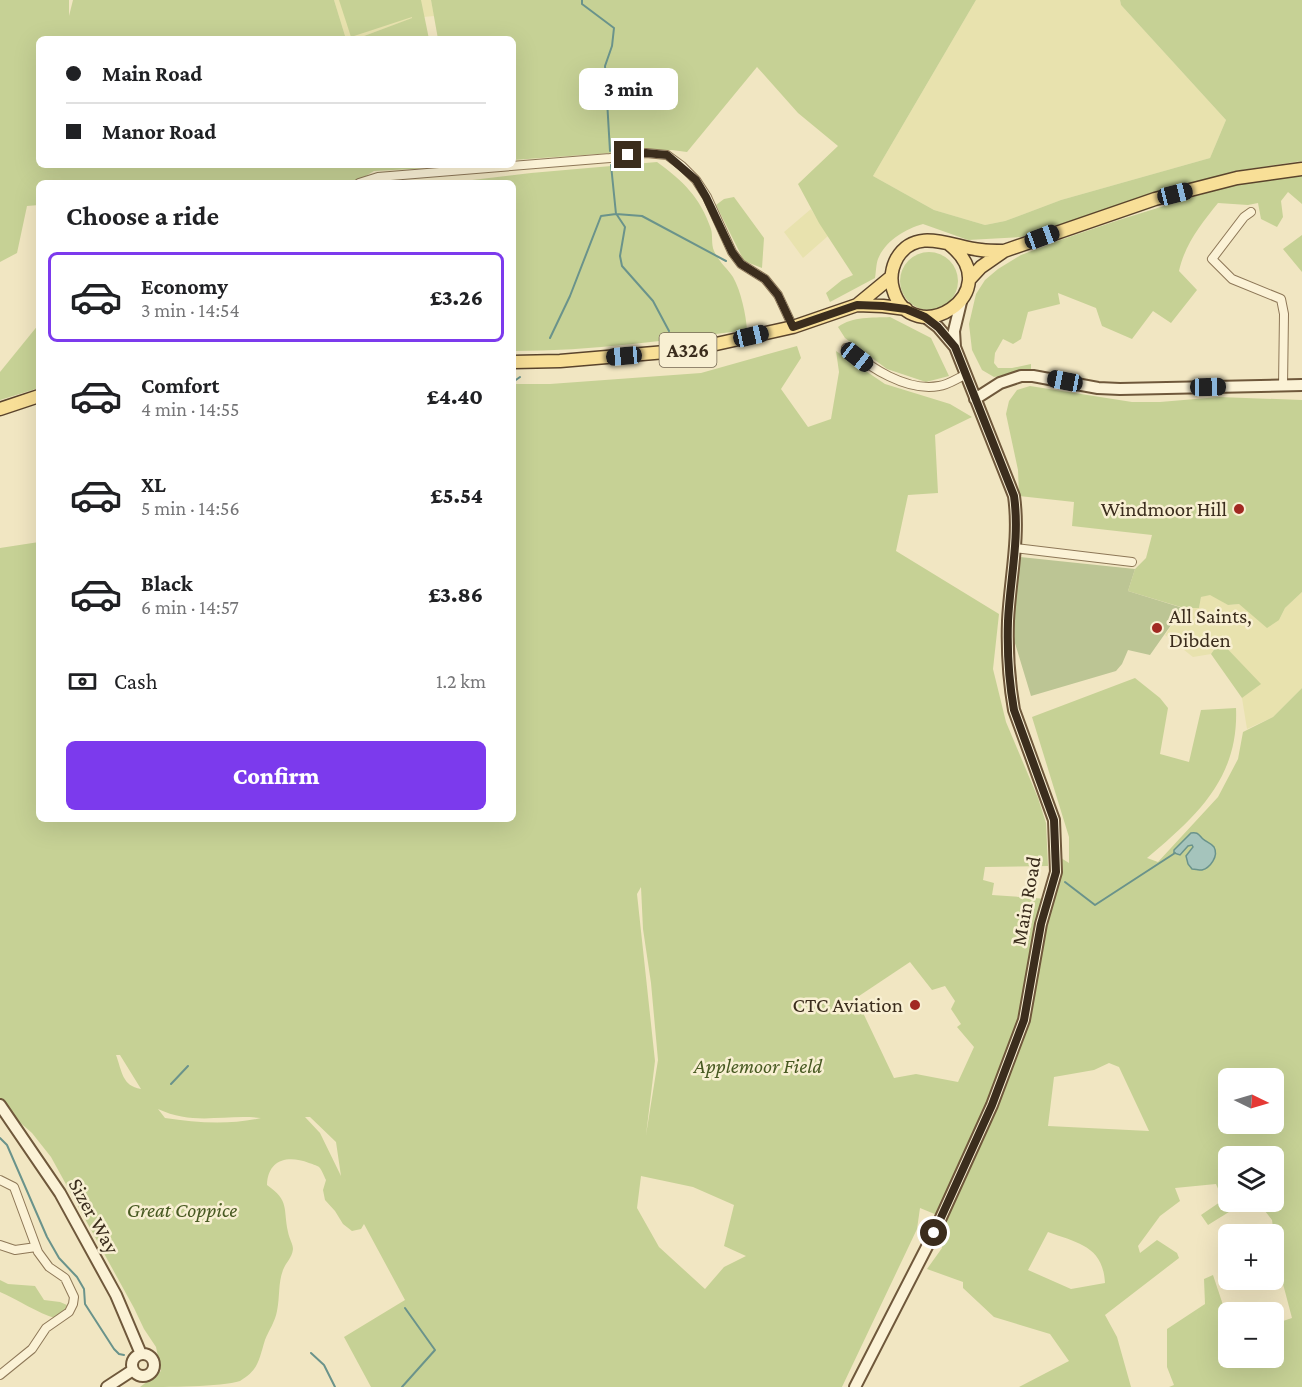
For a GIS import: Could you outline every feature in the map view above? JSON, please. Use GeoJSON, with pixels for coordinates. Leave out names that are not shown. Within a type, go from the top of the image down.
{"type":"FeatureCollection","features":[{"type":"Feature","properties":{"kind":"main road"},"geometry":{"type":"LineString","coordinates":[[969,280],[981,267],[1004,251],[1155,199],[1237,178],[1302,169]]}},
{"type":"Feature","properties":{"kind":"main road"},"geometry":{"type":"LineString","coordinates":[[949,244],[964,260],[969,280],[961,302],[945,314],[925,317],[906,309],[895,295],[891,277],[900,252],[911,244],[923,240],[937,240],[982,250],[1004,251]]}},
{"type":"Feature","properties":{"kind":"main road","name":"A326"},"geometry":{"type":"LineString","coordinates":[[516,362],[560,361],[689,350],[793,327],[857,305],[891,277]]}},
{"type":"Feature","properties":{"kind":"main road","name":"A326"},"geometry":{"type":"LineString","coordinates":[[857,305],[906,309]]}},
{"type":"Feature","properties":{"kind":"main road"},"geometry":{"type":"LineString","coordinates":[[0,408],[36,397]]}},
{"type":"Feature","properties":{"kind":"street"},"geometry":{"type":"LineString","coordinates":[[516,166],[646,153],[667,155],[696,180],[732,252],[741,264],[765,279],[778,295],[793,327]]}},
{"type":"Feature","properties":{"kind":"street"},"geometry":{"type":"LineString","coordinates":[[368,180],[378,177],[488,168]]}},
{"type":"Feature","properties":{"kind":"street"},"geometry":{"type":"LineString","coordinates":[[1251,212],[1244,217],[1212,260],[1232,279],[1281,299],[1284,314],[1283,386]]}},
{"type":"Feature","properties":{"kind":"street","name":"Main Road"},"geometry":{"type":"LineString","coordinates":[[855,1387],[934,1233],[992,1105],[1024,1020],[1041,924],[1056,872],[1054,820],[1014,710],[1011,691],[1008,622],[1017,519],[1014,496],[955,347],[954,331],[961,302]]}},
{"type":"Feature","properties":{"kind":"street","name":"Main Road"},"geometry":{"type":"LineString","coordinates":[[925,317],[938,327],[955,347]]}},
{"type":"Feature","properties":{"kind":"street"},"geometry":{"type":"LineString","coordinates":[[846,348],[884,374],[924,387],[938,387],[965,375]]}},
{"type":"Feature","properties":{"kind":"street"},"geometry":{"type":"LineString","coordinates":[[975,399],[1000,383],[1021,376],[1034,376],[1098,388],[1120,389],[1302,385]]}},
{"type":"Feature","properties":{"kind":"street"},"geometry":{"type":"LineString","coordinates":[[1015,548],[1132,562]]}},
{"type":"Feature","properties":{"kind":"street","name":"Sizer Way"},"geometry":{"type":"LineString","coordinates":[[0,1105],[60,1193],[116,1295],[141,1354]]}},
{"type":"Feature","properties":{"kind":"street"},"geometry":{"type":"LineString","coordinates":[[0,1180],[14,1187],[36,1247],[49,1267],[64,1278],[74,1297],[69,1312],[46,1329],[32,1349],[0,1375]]}},
{"type":"Feature","properties":{"kind":"street"},"geometry":{"type":"LineString","coordinates":[[0,1245],[15,1250],[36,1247]]}},
{"type":"Feature","properties":{"kind":"street"},"geometry":{"type":"LineString","coordinates":[[141,1354],[153,1360],[154,1368],[145,1376],[137,1374],[134,1370],[133,1361],[141,1354]]}},
{"type":"Feature","properties":{"kind":"street"},"geometry":{"type":"LineString","coordinates":[[107,1387],[134,1370]]}},
{"type":"Feature","properties":{"kind":"shaded area"},"geometry":{"type":"Polygon","coordinates":[[[334,0],[431,0],[434,16],[413,18],[364,36],[345,36],[334,0]]]}},
{"type":"Feature","properties":{"kind":"shaded area"},"geometry":{"type":"Polygon","coordinates":[[[976,0],[1120,0],[1121,5],[1226,120],[1210,158],[1061,200],[1005,221],[985,225],[934,210],[873,176],[976,0]]]}},
{"type":"Feature","properties":{"kind":"shaded area"},"geometry":{"type":"Polygon","coordinates":[[[811,209],[828,236],[803,258],[784,232],[811,209]]]}},
{"type":"Feature","properties":{"kind":"shaded area"},"geometry":{"type":"Polygon","coordinates":[[[1302,592],[1302,688],[1273,717],[1247,729],[1242,698],[1260,684],[1220,641],[1211,654],[1193,657],[1165,635],[1183,608],[1199,608],[1201,597],[1210,594],[1228,605],[1239,604],[1279,620],[1285,608],[1302,592]]]}},
{"type":"Feature","properties":{"kind":"green space"},"geometry":{"type":"Polygon","coordinates":[[[0,0],[69,0],[69,16],[73,0],[334,0],[345,36],[36,36],[36,168],[430,168],[374,171],[359,180],[36,180],[36,205],[27,206],[17,253],[0,262],[0,0]]]}},
{"type":"Feature","properties":{"kind":"green space"},"geometry":{"type":"Polygon","coordinates":[[[339,0],[421,0],[428,36],[364,36],[412,17],[351,36],[339,0]]]}},
{"type":"Feature","properties":{"kind":"green space"},"geometry":{"type":"Polygon","coordinates":[[[431,0],[976,0],[873,176],[934,210],[985,225],[1005,221],[1061,200],[1210,158],[1226,120],[1121,5],[1120,0],[1302,0],[1302,161],[1235,171],[1021,237],[968,240],[923,224],[909,229],[885,247],[878,259],[875,278],[830,302],[826,293],[842,280],[853,275],[819,223],[798,184],[838,146],[798,113],[757,67],[687,152],[672,150],[626,152],[516,160],[516,36],[437,36],[431,0]]]}},
{"type":"Feature","properties":{"kind":"green space"},"geometry":{"type":"Polygon","coordinates":[[[657,162],[683,183],[702,208],[711,229],[714,251],[733,277],[738,289],[747,330],[601,347],[516,351],[516,180],[472,180],[657,162]]]}},
{"type":"Feature","properties":{"kind":"green space"},"geometry":{"type":"Polygon","coordinates":[[[1302,176],[1302,204],[1288,192],[1281,201],[1283,217],[1277,227],[1261,219],[1258,203],[1248,205],[1218,203],[1185,252],[1179,271],[1197,290],[1171,323],[1153,311],[1132,339],[1102,326],[1096,308],[1058,293],[1060,304],[1028,312],[1021,339],[1013,344],[1003,339],[995,353],[994,363],[998,368],[1031,364],[1031,369],[994,377],[982,370],[972,350],[969,324],[976,294],[985,280],[1021,255],[1119,220],[1238,183],[1302,176]]]}},
{"type":"Feature","properties":{"kind":"green space"},"geometry":{"type":"Polygon","coordinates":[[[734,197],[764,238],[762,268],[744,261],[716,205],[724,199],[734,197]]]}},
{"type":"Feature","properties":{"kind":"green space"},"geometry":{"type":"Polygon","coordinates":[[[1302,235],[1302,272],[1283,249],[1302,235]]]}},
{"type":"Feature","properties":{"kind":"green space"},"geometry":{"type":"Polygon","coordinates":[[[923,252],[935,252],[950,260],[958,275],[958,287],[950,302],[935,310],[923,310],[908,302],[900,287],[900,275],[908,260],[923,252]]]}},
{"type":"Feature","properties":{"kind":"green space"},"geometry":{"type":"Polygon","coordinates":[[[890,317],[931,338],[949,376],[926,382],[887,369],[845,338],[838,327],[856,319],[890,317]]]}},
{"type":"Feature","properties":{"kind":"green space"},"geometry":{"type":"Polygon","coordinates":[[[36,328],[36,389],[0,400],[0,372],[36,328]]]}},
{"type":"Feature","properties":{"kind":"green space"},"geometry":{"type":"Polygon","coordinates":[[[797,346],[801,358],[781,389],[808,427],[831,419],[839,372],[836,351],[885,384],[950,404],[972,417],[935,435],[938,493],[908,495],[896,551],[999,614],[993,669],[1006,722],[1046,823],[1048,866],[985,867],[983,880],[994,883],[992,895],[1048,899],[1044,938],[1061,858],[1069,863],[1069,837],[1032,717],[1135,678],[1160,698],[1168,708],[1160,754],[1189,762],[1201,710],[1236,708],[1235,733],[1222,775],[1198,811],[1147,858],[1158,862],[1218,797],[1238,759],[1243,732],[1273,717],[1302,688],[1302,1387],[1169,1387],[1174,1385],[1167,1367],[1167,1329],[1205,1304],[1204,1279],[1213,1275],[1222,1302],[1218,1302],[1218,1368],[1284,1368],[1284,1321],[1292,1318],[1284,1288],[1284,1224],[1273,1224],[1266,1212],[1284,1212],[1284,1146],[1218,1146],[1218,1189],[1216,1184],[1175,1188],[1180,1201],[1160,1216],[1138,1246],[1140,1253],[1157,1240],[1177,1253],[1179,1258],[1105,1315],[1117,1337],[1131,1387],[1019,1387],[1069,1361],[1050,1334],[994,1317],[963,1288],[963,1282],[927,1269],[942,1248],[937,1215],[920,1208],[917,1229],[842,1387],[371,1387],[344,1337],[405,1300],[364,1224],[361,1229],[352,1231],[343,1224],[325,1200],[323,1190],[326,1180],[320,1168],[294,1159],[280,1161],[271,1169],[268,1176],[267,1185],[279,1196],[284,1206],[293,1249],[281,1275],[276,1315],[255,1368],[240,1381],[232,1383],[140,1387],[161,1371],[156,1347],[51,1157],[32,1133],[8,1112],[0,1100],[0,548],[36,542],[36,822],[516,822],[516,384],[550,384],[701,373],[797,346]],[[641,887],[637,894],[655,1061],[646,1135],[658,1060],[651,983],[643,929],[641,887]],[[910,962],[856,998],[894,1078],[916,1074],[958,1082],[974,1047],[957,1027],[961,1024],[951,1009],[955,1001],[945,986],[932,990],[910,962]],[[1013,1045],[945,1196],[982,1129],[1013,1045]],[[116,1055],[126,1081],[141,1089],[120,1055],[116,1055]],[[1109,1063],[1094,1070],[1054,1077],[1048,1126],[1149,1131],[1119,1067],[1109,1063]],[[158,1109],[165,1118],[201,1122],[261,1118],[184,1117],[158,1109]],[[305,1117],[320,1133],[341,1176],[336,1142],[310,1117],[305,1117]],[[641,1176],[637,1208],[659,1247],[705,1289],[724,1267],[746,1256],[724,1246],[734,1205],[693,1187],[641,1176]],[[1048,1232],[1028,1270],[1071,1289],[1105,1283],[1103,1271],[1094,1254],[1079,1243],[1048,1232]]]}},
{"type":"Feature","properties":{"kind":"green space"},"geometry":{"type":"Polygon","coordinates":[[[1030,386],[1132,402],[1219,397],[1302,400],[1302,592],[1285,608],[1279,620],[1267,628],[1239,604],[1228,605],[1210,595],[1201,597],[1199,608],[1184,608],[1128,591],[1135,569],[1146,558],[1152,535],[1072,526],[1074,502],[1019,496],[1018,470],[1006,414],[1009,401],[1017,390],[1030,386]]]}},
{"type":"Feature","properties":{"kind":"green space"},"geometry":{"type":"Polygon","coordinates":[[[1020,557],[1135,569],[1128,591],[1183,608],[1150,655],[1128,650],[1116,671],[1031,696],[1014,640],[1013,623],[1020,557]]]}},
{"type":"Feature","properties":{"kind":"green space"},"geometry":{"type":"Polygon","coordinates":[[[1220,641],[1261,684],[1242,698],[1211,654],[1220,641]]]}},
{"type":"Feature","properties":{"kind":"green space"},"geometry":{"type":"Polygon","coordinates":[[[1218,1203],[1218,1212],[1229,1212],[1208,1225],[1201,1215],[1218,1203]]]}},
{"type":"Feature","properties":{"kind":"green space"},"geometry":{"type":"Polygon","coordinates":[[[0,1280],[8,1284],[35,1286],[44,1300],[67,1305],[63,1313],[55,1318],[49,1316],[0,1292],[0,1280]]]}},
{"type":"Feature","properties":{"kind":"water"},"geometry":{"type":"Polygon","coordinates":[[[1191,833],[1198,834],[1215,850],[1213,861],[1202,870],[1192,869],[1188,864],[1186,856],[1193,847],[1192,845],[1180,855],[1174,853],[1174,850],[1191,833]]]}},
{"type":"Feature","properties":{"kind":"waterway"},"geometry":{"type":"LineString","coordinates":[[582,0],[582,4],[614,28],[612,46],[605,66],[610,151]]}},
{"type":"Feature","properties":{"kind":"waterway"},"geometry":{"type":"LineString","coordinates":[[550,338],[570,296],[601,216],[616,214],[611,165]]}},
{"type":"Feature","properties":{"kind":"waterway"},"geometry":{"type":"LineString","coordinates":[[616,214],[642,216],[726,261]]}},
{"type":"Feature","properties":{"kind":"waterway"},"geometry":{"type":"LineString","coordinates":[[617,215],[625,227],[620,256],[622,266],[653,301],[669,331]]}},
{"type":"Feature","properties":{"kind":"waterway"},"geometry":{"type":"LineString","coordinates":[[516,380],[520,377]]}},
{"type":"Feature","properties":{"kind":"waterway"},"geometry":{"type":"LineString","coordinates":[[1065,882],[1095,905],[1175,853]]}},
{"type":"Feature","properties":{"kind":"waterway"},"geometry":{"type":"LineString","coordinates":[[171,1084],[188,1066]]}},
{"type":"Feature","properties":{"kind":"waterway"},"geometry":{"type":"LineString","coordinates":[[0,1138],[7,1145],[47,1237],[59,1258],[77,1277],[84,1289],[85,1304],[114,1349],[124,1355]]}},
{"type":"Feature","properties":{"kind":"waterway"},"geometry":{"type":"LineString","coordinates":[[402,1387],[435,1350],[405,1308]]}},
{"type":"Feature","properties":{"kind":"waterway"},"geometry":{"type":"LineString","coordinates":[[311,1353],[324,1365],[335,1387]]}},
{"type":"Feature","properties":{"kind":"place","name":"Windmoor Hill"},"geometry":{"type":"Point","coordinates":[1239,509]}},
{"type":"Feature","properties":{"kind":"place","name":"All Saints, Dibden"},"geometry":{"type":"Point","coordinates":[1157,628]}},
{"type":"Feature","properties":{"kind":"place","name":"CTC Aviation"},"geometry":{"type":"Point","coordinates":[915,1005]}},
{"type":"Feature","properties":{"kind":"route"},"geometry":{"type":"LineString","coordinates":[[628,155],[646,153],[667,155],[696,180],[732,252],[741,264],[765,279],[778,295],[793,327],[857,305],[906,309],[925,317],[938,327],[955,347],[989,438],[1014,496],[1017,519],[1008,622],[1011,691],[1014,710],[1054,820],[1056,872],[1041,924],[1024,1020],[992,1105],[934,1233]]}},
{"type":"Feature","properties":{"kind":"park label","name":"Applemoor Field"},"geometry":{"type":"Point","coordinates":[758,1066]}},
{"type":"Feature","properties":{"kind":"park label","name":"Great Coppice"},"geometry":{"type":"Point","coordinates":[182,1210]}}]}
